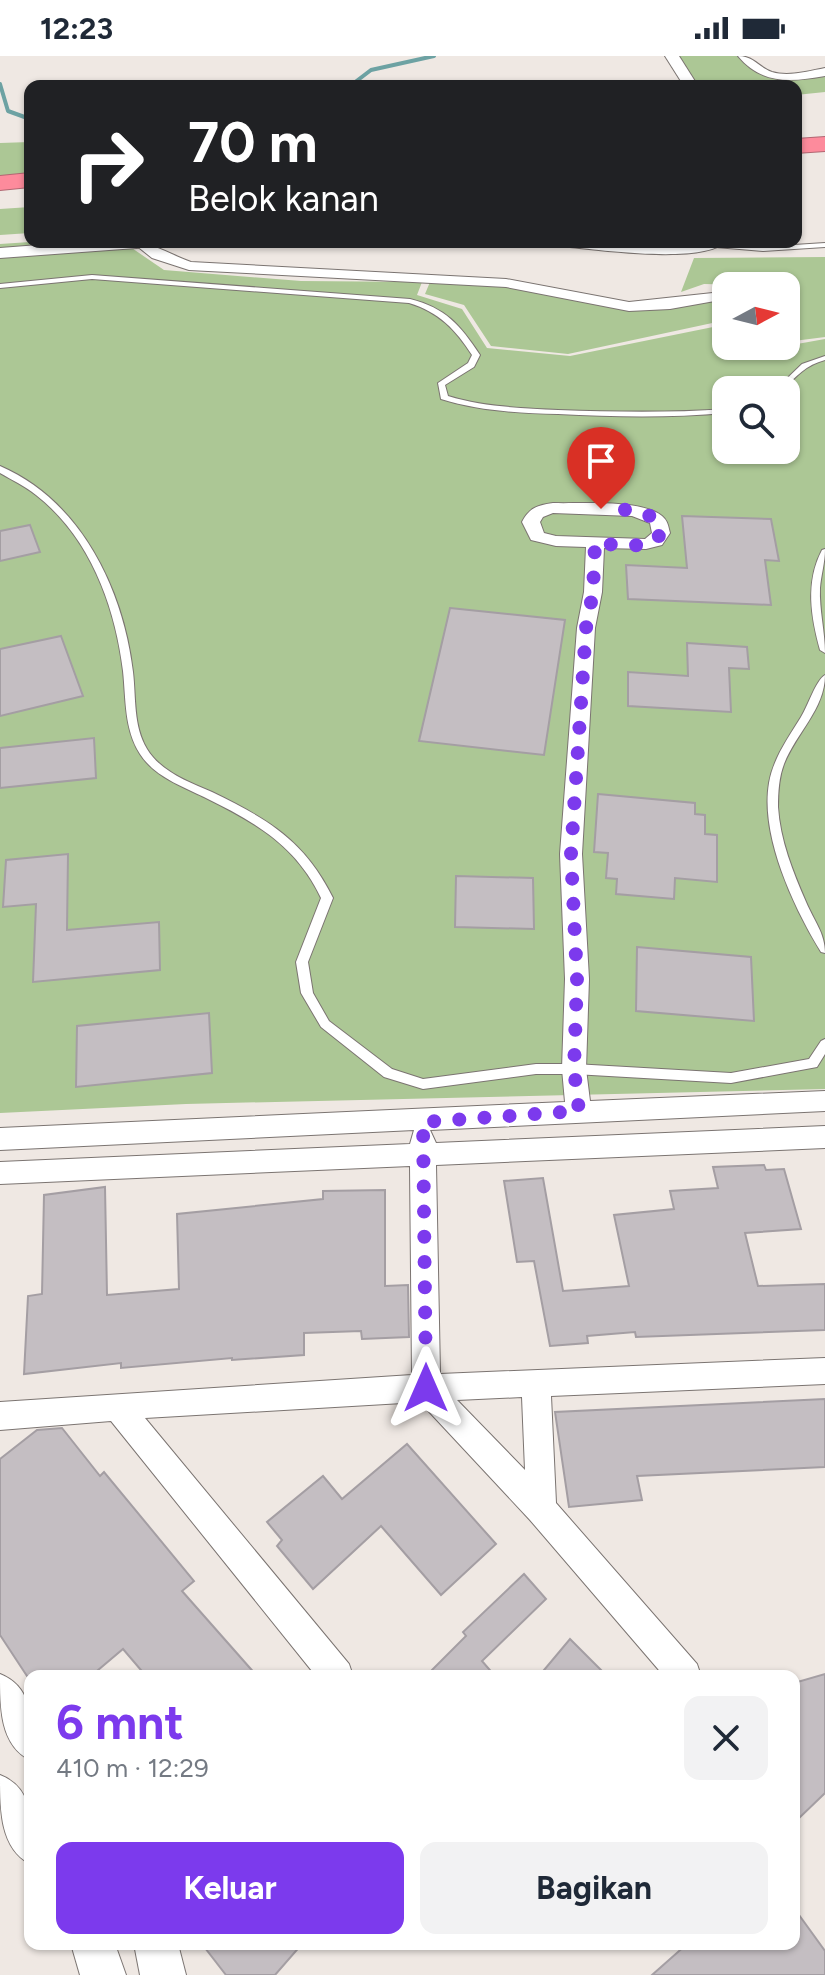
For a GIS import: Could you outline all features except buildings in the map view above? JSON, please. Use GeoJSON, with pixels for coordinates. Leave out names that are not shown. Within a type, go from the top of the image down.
{"type":"FeatureCollection","features":[{"type":"Feature","properties":{"kind":"highway"},"geometry":{"type":"LineString","coordinates":[[802,146],[825,144]]}},
{"type":"Feature","properties":{"kind":"highway"},"geometry":{"type":"LineString","coordinates":[[0,183],[24,181]]}},
{"type":"Feature","properties":{"kind":"highway"},"geometry":{"type":"LineString","coordinates":[[0,199],[24,197]]}},
{"type":"Feature","properties":{"kind":"street"},"geometry":{"type":"LineString","coordinates":[[672,56],[687,80]]}},
{"type":"Feature","properties":{"kind":"street"},"geometry":{"type":"LineString","coordinates":[[744,56],[756,69],[769,76],[821,71]]}},
{"type":"Feature","properties":{"kind":"street"},"geometry":{"type":"LineString","coordinates":[[0,244],[24,242]]}},
{"type":"Feature","properties":{"kind":"street"},"geometry":{"type":"LineString","coordinates":[[0,253],[63,248]]}},
{"type":"Feature","properties":{"kind":"street"},"geometry":{"type":"LineString","coordinates":[[149,248],[172,262],[189,266],[506,283],[537,287],[619,307],[712,298]]}},
{"type":"Feature","properties":{"kind":"street"},"geometry":{"type":"LineString","coordinates":[[621,248],[662,248]]}},
{"type":"Feature","properties":{"kind":"street"},"geometry":{"type":"LineString","coordinates":[[553,508],[632,511],[653,517],[661,529],[660,537],[651,543],[595,543],[540,538],[532,531],[532,519],[542,510],[553,508]]}},
{"type":"Feature","properties":{"kind":"street"},"geometry":{"type":"LineString","coordinates":[[579,1111],[574,1069],[577,979],[571,854],[595,543]]}},
{"type":"Feature","properties":{"kind":"street"},"geometry":{"type":"LineString","coordinates":[[0,1139],[423,1122],[579,1111],[825,1101]]}},
{"type":"Feature","properties":{"kind":"street"},"geometry":{"type":"LineString","coordinates":[[423,1122],[426,1388],[541,1509],[680,1670]]}},
{"type":"Feature","properties":{"kind":"street"},"geometry":{"type":"LineString","coordinates":[[0,1173],[825,1137]]}},
{"type":"Feature","properties":{"kind":"street"},"geometry":{"type":"LineString","coordinates":[[0,1416],[426,1388],[825,1371]]}},
{"type":"Feature","properties":{"kind":"street"},"geometry":{"type":"LineString","coordinates":[[536,1383],[541,1509]]}},
{"type":"Feature","properties":{"kind":"street"},"geometry":{"type":"LineString","coordinates":[[117,1406],[332,1670]]}},
{"type":"Feature","properties":{"kind":"street"},"geometry":{"type":"LineString","coordinates":[[0,1694],[24,1730]]}},
{"type":"Feature","properties":{"kind":"street"},"geometry":{"type":"LineString","coordinates":[[0,1796],[24,1833]]}},
{"type":"Feature","properties":{"kind":"street"},"geometry":{"type":"LineString","coordinates":[[95,1950],[103,1975]]}},
{"type":"Feature","properties":{"kind":"street"},"geometry":{"type":"LineString","coordinates":[[157,1950],[163,1975]]}},
{"type":"Feature","properties":{"kind":"lane"},"geometry":{"type":"LineString","coordinates":[[802,246],[825,245]]}},
{"type":"Feature","properties":{"kind":"lane"},"geometry":{"type":"LineString","coordinates":[[753,248],[778,248]]}},
{"type":"Feature","properties":{"kind":"lane"},"geometry":{"type":"LineString","coordinates":[[0,286],[92,277],[402,300],[428,305],[443,313],[455,322],[476,355],[471,365],[444,380],[441,390],[448,400],[479,407],[629,414],[712,411]]}},
{"type":"Feature","properties":{"kind":"lane"},"geometry":{"type":"LineString","coordinates":[[790,376],[795,370],[825,358]]}},
{"type":"Feature","properties":{"kind":"lane"},"geometry":{"type":"LineString","coordinates":[[0,469],[47,500],[103,572],[125,647],[136,735],[146,756],[170,777],[271,828],[298,851],[319,877],[327,898],[302,962],[307,993],[325,1024],[388,1073],[423,1084],[536,1069],[731,1078],[813,1063],[825,1044]]}},
{"type":"Feature","properties":{"kind":"lane"},"geometry":{"type":"LineString","coordinates":[[825,552],[816,575],[819,629],[825,650]]}},
{"type":"Feature","properties":{"kind":"lane"},"geometry":{"type":"LineString","coordinates":[[825,678],[816,703],[777,767],[774,802],[777,837],[789,877],[805,920],[825,949]]}},
{"type":"Feature","properties":{"kind":"green space"},"geometry":{"type":"Polygon","coordinates":[[[672,56],[744,56],[763,75],[825,75],[825,92],[802,94],[802,80],[687,80],[672,56]]]}},
{"type":"Feature","properties":{"kind":"green space"},"geometry":{"type":"Polygon","coordinates":[[[24,142],[24,174],[0,176],[0,143],[24,142]]]}},
{"type":"Feature","properties":{"kind":"green space"},"geometry":{"type":"Polygon","coordinates":[[[24,207],[24,233],[0,235],[0,209],[24,207]]]}},
{"type":"Feature","properties":{"kind":"green space"},"geometry":{"type":"Polygon","coordinates":[[[24,242],[24,248],[132,248],[164,270],[301,281],[422,282],[417,295],[462,309],[487,348],[570,356],[712,327],[712,360],[800,360],[800,343],[825,339],[825,1089],[186,1104],[0,1113],[0,244],[24,242]]]}},
{"type":"Feature","properties":{"kind":"green space"},"geometry":{"type":"Polygon","coordinates":[[[825,257],[825,337],[800,340],[800,272],[712,272],[712,284],[681,292],[694,258],[825,257]]]}},
{"type":"Feature","properties":{"kind":"green space"},"geometry":{"type":"Polygon","coordinates":[[[430,282],[522,287],[622,301],[712,301],[712,323],[568,354],[491,346],[464,305],[425,294],[430,282]]]}},
{"type":"Feature","properties":{"kind":"waterway"},"geometry":{"type":"LineString","coordinates":[[358,80],[371,70],[434,56]]}},
{"type":"Feature","properties":{"kind":"waterway"},"geometry":{"type":"LineString","coordinates":[[0,84],[8,111],[24,117]]}},
{"type":"Feature","properties":{"kind":"route"},"geometry":{"type":"LineString","coordinates":[[426,1388],[423,1122],[579,1111],[574,1069],[577,979],[571,854],[586,628],[593,592],[595,543],[646,544],[656,541],[661,533],[658,521],[649,515],[601,509]]}}]}
